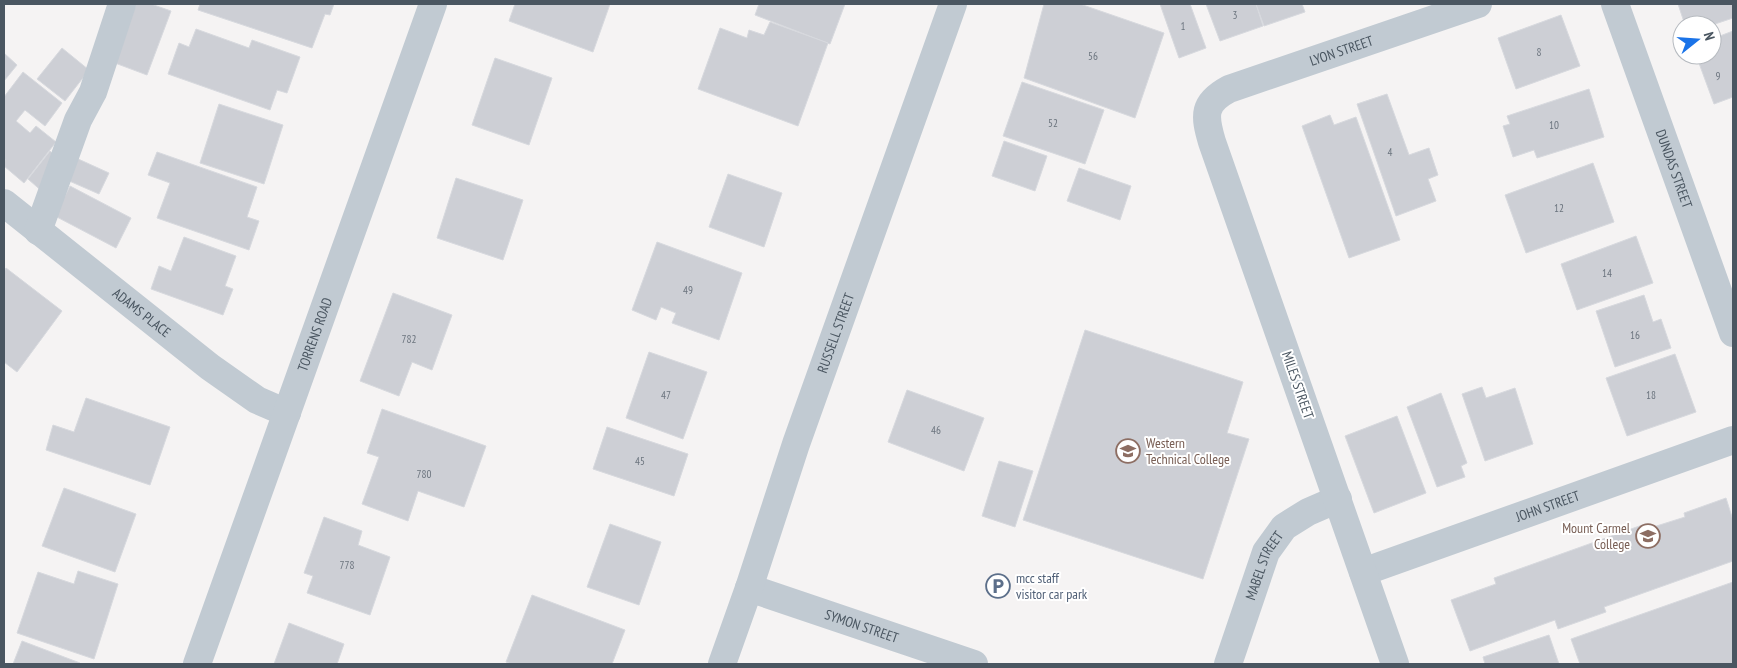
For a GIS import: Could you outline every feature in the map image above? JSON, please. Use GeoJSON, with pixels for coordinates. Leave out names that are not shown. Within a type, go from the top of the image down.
{"type":"FeatureCollection","features":[{"type":"Feature","properties":{"kind":"street"},"geometry":{"type":"LineString","coordinates":[[38,231],[78,120],[93,92],[122,4]]}},
{"type":"Feature","properties":{"kind":"street","name":"TORRENS ROAD"},"geometry":{"type":"LineString","coordinates":[[197,664],[433,4]]}},
{"type":"Feature","properties":{"kind":"street","name":"RUSSELL STREET"},"geometry":{"type":"LineString","coordinates":[[722,664],[796,444],[953,4]]}},
{"type":"Feature","properties":{"kind":"street","name":"LYON STREET"},"geometry":{"type":"LineString","coordinates":[[1209,105],[1216,96],[1228,89],[1478,4]]}},
{"type":"Feature","properties":{"kind":"street","name":"DUNDAS STREET"},"geometry":{"type":"LineString","coordinates":[[1615,4],[1733,333]]}},
{"type":"Feature","properties":{"kind":"street","name":"MILES STREET"},"geometry":{"type":"LineString","coordinates":[[1209,105],[1206,120],[1212,142],[1395,664]]}},
{"type":"Feature","properties":{"kind":"street","name":"ADAMS PLACE"},"geometry":{"type":"LineString","coordinates":[[4,203],[210,367],[258,400],[286,413]]}},
{"type":"Feature","properties":{"kind":"street","name":"JOHN STREET"},"geometry":{"type":"LineString","coordinates":[[1363,572],[1733,440]]}},
{"type":"Feature","properties":{"kind":"street","name":"MABEL STREET"},"geometry":{"type":"LineString","coordinates":[[1228,664],[1266,552],[1284,526],[1308,512],[1338,499]]}},
{"type":"Feature","properties":{"kind":"street","name":"SYMON STREET"},"geometry":{"type":"LineString","coordinates":[[749,588],[974,664]]}},
{"type":"Feature","properties":{"kind":"building"},"geometry":{"type":"Polygon","coordinates":[[[136,4],[151,4],[171,11],[147,75],[115,63],[136,4]]]}},
{"type":"Feature","properties":{"kind":"building"},"geometry":{"type":"Polygon","coordinates":[[[200,4],[334,4],[330,15],[325,14],[312,48],[198,10],[200,4]]]}},
{"type":"Feature","properties":{"kind":"building"},"geometry":{"type":"Polygon","coordinates":[[[515,4],[610,4],[593,52],[509,21],[515,4]]]}},
{"type":"Feature","properties":{"kind":"building"},"geometry":{"type":"Polygon","coordinates":[[[759,4],[845,4],[830,44],[755,15],[759,4]]]}},
{"type":"Feature","properties":{"kind":"building"},"geometry":{"type":"Polygon","coordinates":[[[1044,4],[1080,4],[1164,33],[1135,118],[1024,78],[1044,4]]]}},
{"type":"Feature","properties":{"kind":"building"},"geometry":{"type":"Polygon","coordinates":[[[1160,4],[1190,4],[1206,48],[1179,58],[1160,4]]]}},
{"type":"Feature","properties":{"kind":"building"},"geometry":{"type":"Polygon","coordinates":[[[1206,4],[1256,4],[1263,26],[1220,41],[1206,4]]]}},
{"type":"Feature","properties":{"kind":"building"},"geometry":{"type":"Polygon","coordinates":[[[1256,4],[1302,4],[1305,12],[1264,26],[1256,4]]]}},
{"type":"Feature","properties":{"kind":"building"},"geometry":{"type":"Polygon","coordinates":[[[1678,4],[1733,4],[1733,18],[1722,22],[1722,15],[1682,15],[1678,4]]]}},
{"type":"Feature","properties":{"kind":"building"},"geometry":{"type":"Polygon","coordinates":[[[1561,15],[1580,66],[1516,89],[1498,38],[1561,15]]]}},
{"type":"Feature","properties":{"kind":"building"},"geometry":{"type":"Polygon","coordinates":[[[770,22],[828,43],[798,126],[698,89],[720,28],[747,38],[749,30],[764,35],[770,22]]]}},
{"type":"Feature","properties":{"kind":"building"},"geometry":{"type":"Polygon","coordinates":[[[196,29],[249,48],[252,40],[300,57],[287,93],[277,90],[270,110],[168,74],[179,43],[189,47],[196,29]]]}},
{"type":"Feature","properties":{"kind":"building"},"geometry":{"type":"Polygon","coordinates":[[[1733,31],[1733,97],[1714,104],[1700,65],[1722,65],[1722,35],[1733,31]]]}},
{"type":"Feature","properties":{"kind":"building"},"geometry":{"type":"Polygon","coordinates":[[[62,48],[89,70],[65,101],[37,79],[62,48]]]}},
{"type":"Feature","properties":{"kind":"building"},"geometry":{"type":"Polygon","coordinates":[[[4,53],[17,65],[4,81],[4,53]]]}},
{"type":"Feature","properties":{"kind":"building"},"geometry":{"type":"Polygon","coordinates":[[[495,58],[552,78],[529,145],[472,125],[495,58]]]}},
{"type":"Feature","properties":{"kind":"building"},"geometry":{"type":"Polygon","coordinates":[[[23,72],[62,103],[45,126],[25,110],[16,121],[30,133],[36,126],[56,142],[24,183],[4,166],[4,97],[23,72]]]}},
{"type":"Feature","properties":{"kind":"building"},"geometry":{"type":"Polygon","coordinates":[[[1022,82],[1104,110],[1085,164],[1003,136],[1022,82]]]}},
{"type":"Feature","properties":{"kind":"building"},"geometry":{"type":"Polygon","coordinates":[[[1589,89],[1604,137],[1537,158],[1534,150],[1513,157],[1503,126],[1510,124],[1507,116],[1589,89]]]}},
{"type":"Feature","properties":{"kind":"building"},"geometry":{"type":"Polygon","coordinates":[[[1387,94],[1409,155],[1429,148],[1438,175],[1428,179],[1436,201],[1396,216],[1357,104],[1387,94]]]}},
{"type":"Feature","properties":{"kind":"building"},"geometry":{"type":"Polygon","coordinates":[[[219,104],[283,125],[264,184],[200,163],[219,104]]]}},
{"type":"Feature","properties":{"kind":"building"},"geometry":{"type":"Polygon","coordinates":[[[1330,115],[1334,125],[1356,117],[1400,240],[1349,258],[1302,126],[1330,115]]]}},
{"type":"Feature","properties":{"kind":"building"},"geometry":{"type":"Polygon","coordinates":[[[1004,141],[1047,156],[1035,191],[992,176],[1004,141]]]}},
{"type":"Feature","properties":{"kind":"building"},"geometry":{"type":"Polygon","coordinates":[[[50,151],[57,158],[45,194],[28,179],[50,151]]]}},
{"type":"Feature","properties":{"kind":"building"},"geometry":{"type":"Polygon","coordinates":[[[157,152],[257,187],[247,217],[259,221],[249,250],[157,218],[170,183],[148,175],[157,152]]]}},
{"type":"Feature","properties":{"kind":"building"},"geometry":{"type":"Polygon","coordinates":[[[76,158],[109,173],[99,194],[67,180],[76,158]]]}},
{"type":"Feature","properties":{"kind":"building"},"geometry":{"type":"Polygon","coordinates":[[[1593,163],[1614,222],[1526,253],[1505,195],[1593,163]]]}},
{"type":"Feature","properties":{"kind":"building"},"geometry":{"type":"Polygon","coordinates":[[[1079,168],[1131,186],[1120,220],[1067,201],[1079,168]]]}},
{"type":"Feature","properties":{"kind":"building"},"geometry":{"type":"Polygon","coordinates":[[[728,174],[782,193],[764,247],[709,227],[728,174]]]}},
{"type":"Feature","properties":{"kind":"building"},"geometry":{"type":"Polygon","coordinates":[[[456,178],[523,200],[503,260],[437,238],[456,178]]]}},
{"type":"Feature","properties":{"kind":"building"},"geometry":{"type":"Polygon","coordinates":[[[70,186],[131,218],[116,248],[55,216],[70,186]]]}},
{"type":"Feature","properties":{"kind":"building"},"geometry":{"type":"Polygon","coordinates":[[[1636,236],[1653,283],[1577,310],[1561,264],[1636,236]]]}},
{"type":"Feature","properties":{"kind":"building"},"geometry":{"type":"Polygon","coordinates":[[[184,237],[236,256],[225,286],[233,289],[223,315],[151,289],[159,266],[171,271],[184,237]]]}},
{"type":"Feature","properties":{"kind":"building"},"geometry":{"type":"Polygon","coordinates":[[[657,242],[742,273],[719,340],[672,323],[676,313],[661,307],[656,320],[632,310],[657,242]]]}},
{"type":"Feature","properties":{"kind":"building"},"geometry":{"type":"Polygon","coordinates":[[[6,268],[62,311],[17,372],[4,362],[4,272],[6,268]]]}},
{"type":"Feature","properties":{"kind":"building"},"geometry":{"type":"Polygon","coordinates":[[[393,293],[452,315],[432,370],[412,362],[399,396],[360,381],[393,293]]]}},
{"type":"Feature","properties":{"kind":"building"},"geometry":{"type":"Polygon","coordinates":[[[1644,295],[1653,322],[1661,319],[1671,348],[1615,367],[1596,311],[1644,295]]]}},
{"type":"Feature","properties":{"kind":"building"},"geometry":{"type":"Polygon","coordinates":[[[1085,330],[1243,382],[1227,433],[1249,439],[1203,579],[1023,520],[1085,330]]]}},
{"type":"Feature","properties":{"kind":"building"},"geometry":{"type":"Polygon","coordinates":[[[649,352],[707,372],[683,439],[626,418],[649,352]]]}},
{"type":"Feature","properties":{"kind":"building"},"geometry":{"type":"Polygon","coordinates":[[[1675,354],[1696,412],[1627,436],[1606,378],[1675,354]]]}},
{"type":"Feature","properties":{"kind":"building"},"geometry":{"type":"Polygon","coordinates":[[[1482,387],[1486,398],[1515,388],[1533,444],[1485,461],[1462,394],[1482,387]]]}},
{"type":"Feature","properties":{"kind":"building"},"geometry":{"type":"Polygon","coordinates":[[[907,390],[984,418],[964,471],[888,442],[907,390]]]}},
{"type":"Feature","properties":{"kind":"building"},"geometry":{"type":"Polygon","coordinates":[[[1441,393],[1467,463],[1461,466],[1465,477],[1437,487],[1407,407],[1441,393]]]}},
{"type":"Feature","properties":{"kind":"building"},"geometry":{"type":"Polygon","coordinates":[[[86,398],[170,427],[150,485],[46,450],[53,425],[74,432],[86,398]]]}},
{"type":"Feature","properties":{"kind":"building"},"geometry":{"type":"Polygon","coordinates":[[[382,409],[486,446],[464,507],[418,491],[408,521],[362,504],[379,457],[367,453],[382,409]]]}},
{"type":"Feature","properties":{"kind":"building"},"geometry":{"type":"Polygon","coordinates":[[[1397,416],[1426,493],[1374,513],[1345,436],[1397,416]]]}},
{"type":"Feature","properties":{"kind":"building"},"geometry":{"type":"Polygon","coordinates":[[[607,427],[688,454],[674,496],[593,469],[607,427]]]}},
{"type":"Feature","properties":{"kind":"building"},"geometry":{"type":"Polygon","coordinates":[[[999,461],[1033,471],[1015,527],[982,516],[999,461]]]}},
{"type":"Feature","properties":{"kind":"building"},"geometry":{"type":"Polygon","coordinates":[[[64,488],[136,514],[115,572],[42,546],[64,488]]]}},
{"type":"Feature","properties":{"kind":"building"},"geometry":{"type":"Polygon","coordinates":[[[1726,498],[1733,520],[1733,561],[1604,607],[1606,612],[1558,629],[1555,620],[1470,651],[1451,600],[1496,584],[1494,578],[1645,524],[1647,529],[1685,517],[1684,513],[1726,498]]]}},
{"type":"Feature","properties":{"kind":"building"},"geometry":{"type":"Polygon","coordinates":[[[324,517],[362,531],[358,545],[390,557],[370,615],[307,593],[313,576],[304,573],[324,517]]]}},
{"type":"Feature","properties":{"kind":"building"},"geometry":{"type":"Polygon","coordinates":[[[610,524],[661,542],[639,605],[587,587],[610,524]]]}},
{"type":"Feature","properties":{"kind":"building"},"geometry":{"type":"Polygon","coordinates":[[[78,571],[118,584],[94,659],[17,633],[38,572],[74,584],[78,571]]]}},
{"type":"Feature","properties":{"kind":"building"},"geometry":{"type":"Polygon","coordinates":[[[1733,582],[1733,664],[1580,664],[1571,639],[1733,582]]]}},
{"type":"Feature","properties":{"kind":"building"},"geometry":{"type":"Polygon","coordinates":[[[532,595],[625,630],[612,664],[511,664],[506,662],[532,595]]]}},
{"type":"Feature","properties":{"kind":"building"},"geometry":{"type":"Polygon","coordinates":[[[289,623],[344,644],[337,664],[274,664],[289,623]]]}},
{"type":"Feature","properties":{"kind":"building"},"geometry":{"type":"Polygon","coordinates":[[[1549,635],[1559,664],[1485,664],[1483,657],[1549,635]]]}},
{"type":"Feature","properties":{"kind":"building"},"geometry":{"type":"Polygon","coordinates":[[[22,641],[80,663],[80,664],[13,664],[22,641]]]}},
{"type":"Feature","properties":{"kind":"place","name":"Western Technical College"},"geometry":{"type":"Point","coordinates":[1128,451]}},
{"type":"Feature","properties":{"kind":"place","name":"Mount Carmel College"},"geometry":{"type":"Point","coordinates":[1648,536]}},
{"type":"Feature","properties":{"kind":"place","name":"mcc staff visitor car park"},"geometry":{"type":"Point","coordinates":[998,586]}}]}
